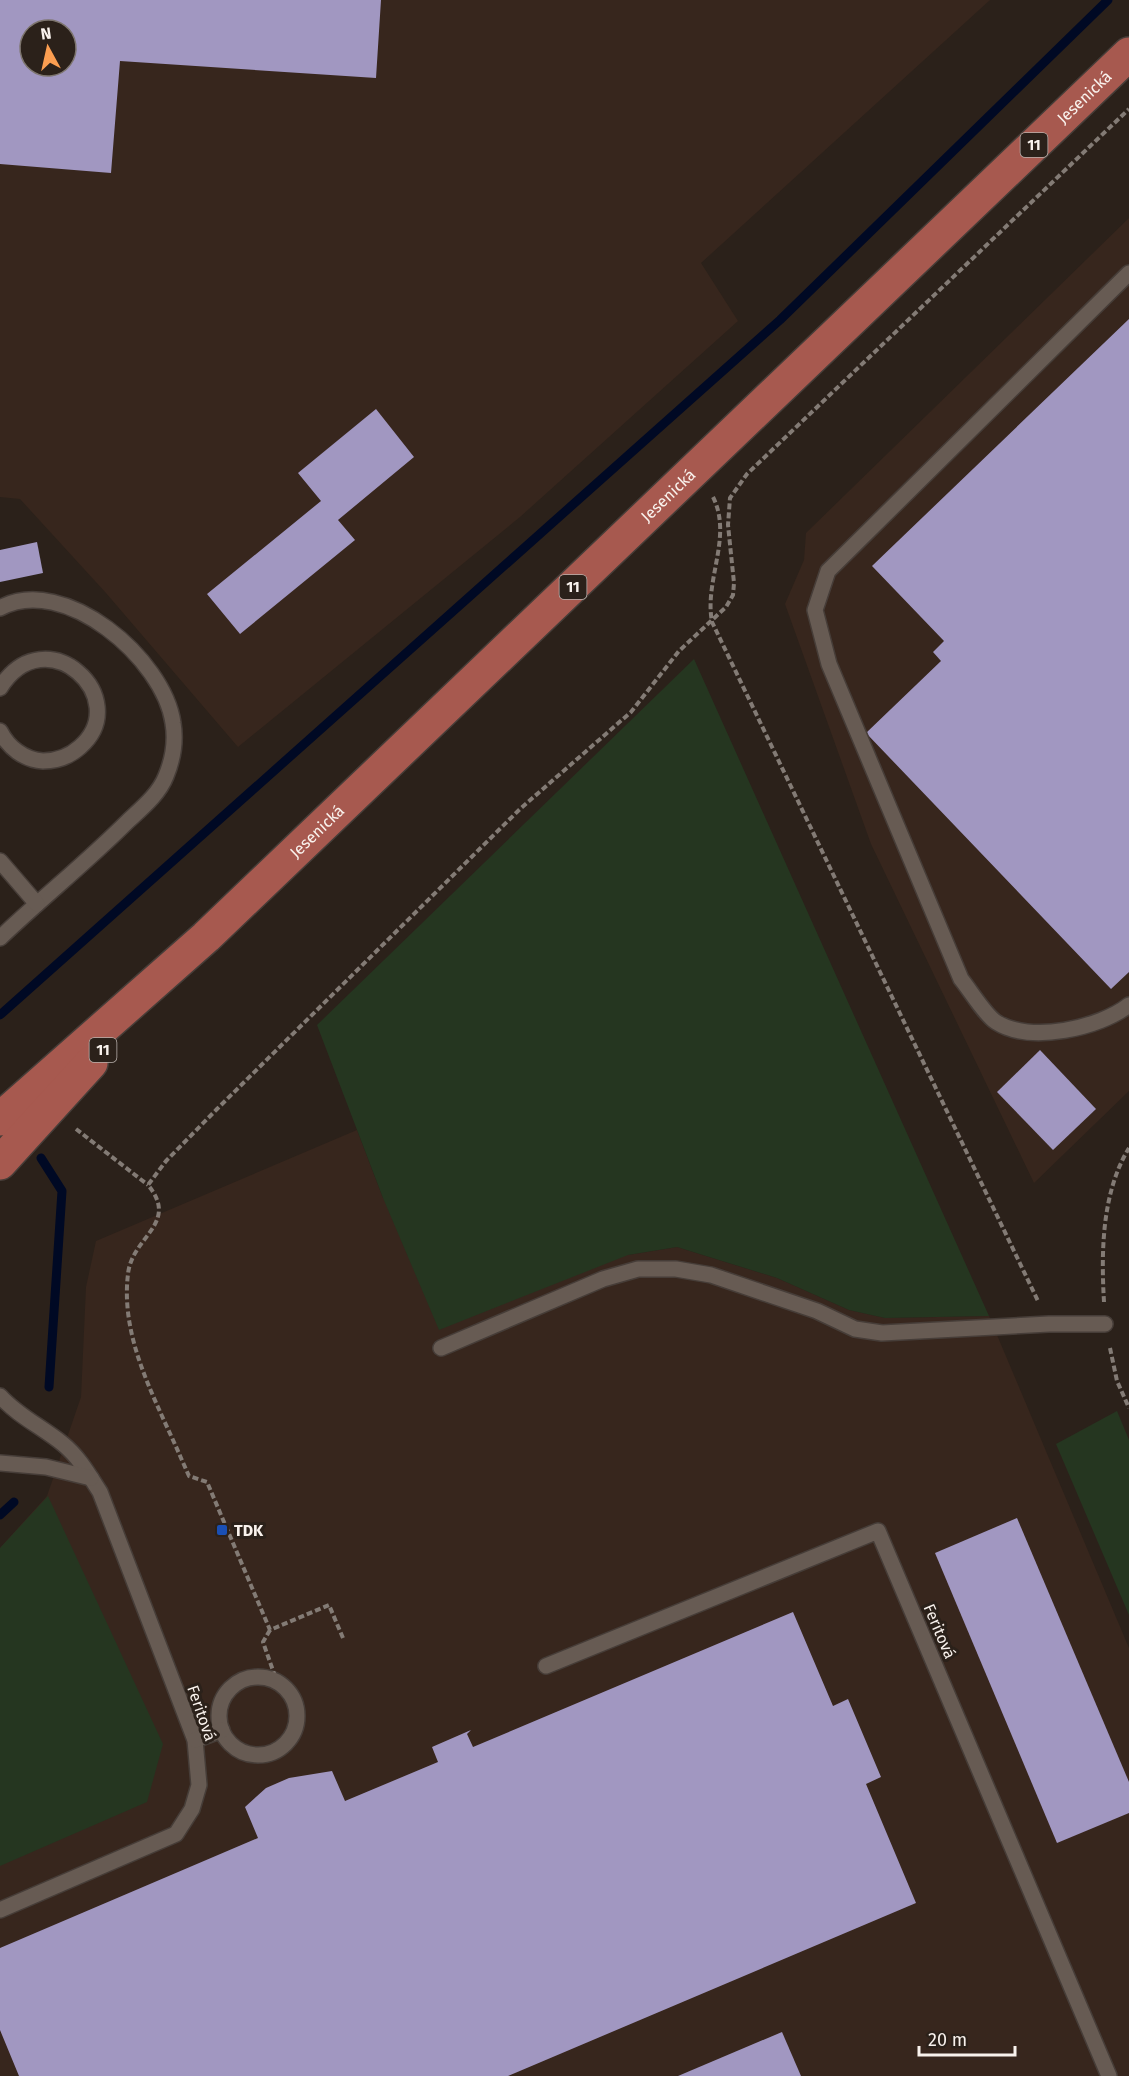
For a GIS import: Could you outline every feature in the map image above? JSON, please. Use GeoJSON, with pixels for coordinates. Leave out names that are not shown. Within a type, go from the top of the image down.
{"type":"FeatureCollection","features":[{"type":"Feature","properties":{"kind":"main road","name":"Jesenická"},"geometry":{"type":"LineString","coordinates":[[0,1119],[206,937],[1129,54]]}},
{"type":"Feature","properties":{"kind":"main road","name":"Jesenická"},"geometry":{"type":"LineString","coordinates":[[0,1163],[206,937]]}},
{"type":"Feature","properties":{"kind":"lane"},"geometry":{"type":"LineString","coordinates":[[1129,273],[828,571],[815,610],[829,664],[961,979],[996,1022],[1028,1032],[1059,1032],[1088,1025],[1129,1005]]}},
{"type":"Feature","properties":{"kind":"lane"},"geometry":{"type":"LineString","coordinates":[[0,608],[12,602],[39,599],[69,607],[103,625],[136,653],[162,691],[173,721],[174,756],[165,779],[152,798],[76,872],[0,938]]}},
{"type":"Feature","properties":{"kind":"lane"},"geometry":{"type":"LineString","coordinates":[[0,688],[7,677],[20,666],[35,660],[51,659],[67,663],[81,673],[91,686],[96,700],[97,716],[92,731],[72,754],[42,761],[27,758],[14,750],[1,737]]}},
{"type":"Feature","properties":{"kind":"lane"},"geometry":{"type":"LineString","coordinates":[[0,861],[37,904]]}},
{"type":"Feature","properties":{"kind":"lane"},"geometry":{"type":"LineString","coordinates":[[441,1348],[603,1279],[638,1269],[676,1269],[711,1275],[817,1311],[855,1329],[882,1333],[1049,1324],[1105,1324]]}},
{"type":"Feature","properties":{"kind":"lane","name":"Feritová"},"geometry":{"type":"LineString","coordinates":[[0,1396],[18,1413],[63,1444],[77,1457],[100,1492],[195,1740],[199,1785],[192,1809],[176,1834],[0,1910]]}},
{"type":"Feature","properties":{"kind":"lane"},"geometry":{"type":"LineString","coordinates":[[0,1463],[46,1467],[91,1478]]}},
{"type":"Feature","properties":{"kind":"lane","name":"Feritová"},"geometry":{"type":"LineString","coordinates":[[546,1666],[878,1531],[1109,2076]]}},
{"type":"Feature","properties":{"kind":"lane"},"geometry":{"type":"LineString","coordinates":[[253,1677],[277,1682],[287,1689],[297,1712],[291,1738],[270,1753],[256,1755],[244,1753],[232,1746],[222,1730],[219,1710],[223,1698],[230,1688],[240,1681],[253,1677]]}},
{"type":"Feature","properties":{"kind":"lane"},"geometry":{"type":"LineString","coordinates":[[195,1740],[222,1730]]}},
{"type":"Feature","properties":{"kind":"path"},"geometry":{"type":"LineString","coordinates":[[148,1185],[166,1161],[216,1109],[520,809],[631,712],[679,651],[726,607],[733,595],[728,525],[730,498],[747,474],[1129,109]]}},
{"type":"Feature","properties":{"kind":"path"},"geometry":{"type":"LineString","coordinates":[[698,467],[716,503],[720,525],[720,541],[710,588],[712,621],[1049,1324]]}},
{"type":"Feature","properties":{"kind":"path"},"geometry":{"type":"LineString","coordinates":[[72,1126],[148,1185],[159,1197],[160,1214],[143,1240],[128,1271],[126,1301],[134,1346],[189,1476],[207,1482],[270,1630]]}},
{"type":"Feature","properties":{"kind":"path"},"geometry":{"type":"LineString","coordinates":[[1129,1148],[1116,1169],[1107,1212],[1103,1295],[1105,1324],[1117,1381],[1129,1408]]}},
{"type":"Feature","properties":{"kind":"path"},"geometry":{"type":"LineString","coordinates":[[277,1682],[263,1642],[270,1630],[329,1605],[343,1638]]}},
{"type":"Feature","properties":{"kind":"shaded area"},"geometry":{"type":"Polygon","coordinates":[[[0,0],[990,0],[701,263],[738,321],[520,517],[238,747],[106,593],[20,499],[0,497],[0,0]]]}},
{"type":"Feature","properties":{"kind":"shaded area"},"geometry":{"type":"Polygon","coordinates":[[[1129,218],[1129,1091],[1034,1183],[871,844],[785,604],[804,560],[806,533],[1129,218]]]}},
{"type":"Feature","properties":{"kind":"shaded area"},"geometry":{"type":"Polygon","coordinates":[[[357,1130],[383,1198],[628,1255],[677,1247],[777,1278],[849,1310],[885,1318],[989,1316],[1129,1648],[1129,2076],[0,2076],[0,1548],[47,1496],[81,1397],[86,1287],[96,1241],[357,1130]]]}},
{"type":"Feature","properties":{"kind":"green space"},"geometry":{"type":"Polygon","coordinates":[[[694,659],[989,1316],[885,1318],[849,1310],[777,1278],[677,1247],[628,1255],[439,1330],[383,1198],[317,1025],[694,659]]]}},
{"type":"Feature","properties":{"kind":"green space"},"geometry":{"type":"Polygon","coordinates":[[[1117,1411],[1129,1440],[1129,1615],[1056,1444],[1117,1411]]]}},
{"type":"Feature","properties":{"kind":"green space"},"geometry":{"type":"Polygon","coordinates":[[[48,1496],[163,1744],[147,1802],[0,1866],[0,1548],[48,1496]]]}},
{"type":"Feature","properties":{"kind":"building"},"geometry":{"type":"Polygon","coordinates":[[[0,0],[381,0],[376,78],[120,61],[111,173],[0,164],[0,0]]]}},
{"type":"Feature","properties":{"kind":"building"},"geometry":{"type":"Polygon","coordinates":[[[1129,319],[1129,972],[1111,989],[866,733],[941,661],[933,652],[944,641],[872,566],[1129,319]]]}},
{"type":"Feature","properties":{"kind":"building"},"geometry":{"type":"Polygon","coordinates":[[[376,409],[414,457],[338,520],[355,540],[240,634],[207,594],[321,501],[298,473],[376,409]]]}},
{"type":"Feature","properties":{"kind":"building"},"geometry":{"type":"Polygon","coordinates":[[[37,542],[43,573],[0,582],[0,550],[37,542]]]}},
{"type":"Feature","properties":{"kind":"building"},"geometry":{"type":"Polygon","coordinates":[[[1040,1050],[1096,1109],[1053,1150],[997,1092],[1040,1050]]]}},
{"type":"Feature","properties":{"kind":"building"},"geometry":{"type":"Polygon","coordinates":[[[1017,1518],[1129,1782],[1129,1813],[1057,1843],[935,1553],[1017,1518]]]}},
{"type":"Feature","properties":{"kind":"building"},"geometry":{"type":"Polygon","coordinates":[[[793,1612],[833,1706],[848,1699],[881,1777],[866,1784],[916,1903],[508,2076],[19,2076],[0,2030],[0,1948],[258,1838],[245,1807],[266,1788],[289,1778],[332,1771],[345,1801],[438,1762],[432,1747],[471,1730],[467,1734],[473,1747],[793,1612]]]}},
{"type":"Feature","properties":{"kind":"building"},"geometry":{"type":"Polygon","coordinates":[[[782,2032],[801,2076],[678,2076],[782,2032]]]}},
{"type":"Feature","properties":{"kind":"waterway"},"geometry":{"type":"LineString","coordinates":[[0,1015],[780,320],[1108,0]]}},
{"type":"Feature","properties":{"kind":"waterway"},"geometry":{"type":"LineString","coordinates":[[41,1158],[62,1191],[49,1387]]}},
{"type":"Feature","properties":{"kind":"waterway"},"geometry":{"type":"LineString","coordinates":[[0,1515],[14,1502]]}},
{"type":"Feature","properties":{"kind":"place","name":"TDK"},"geometry":{"type":"Point","coordinates":[222,1530]}}]}
